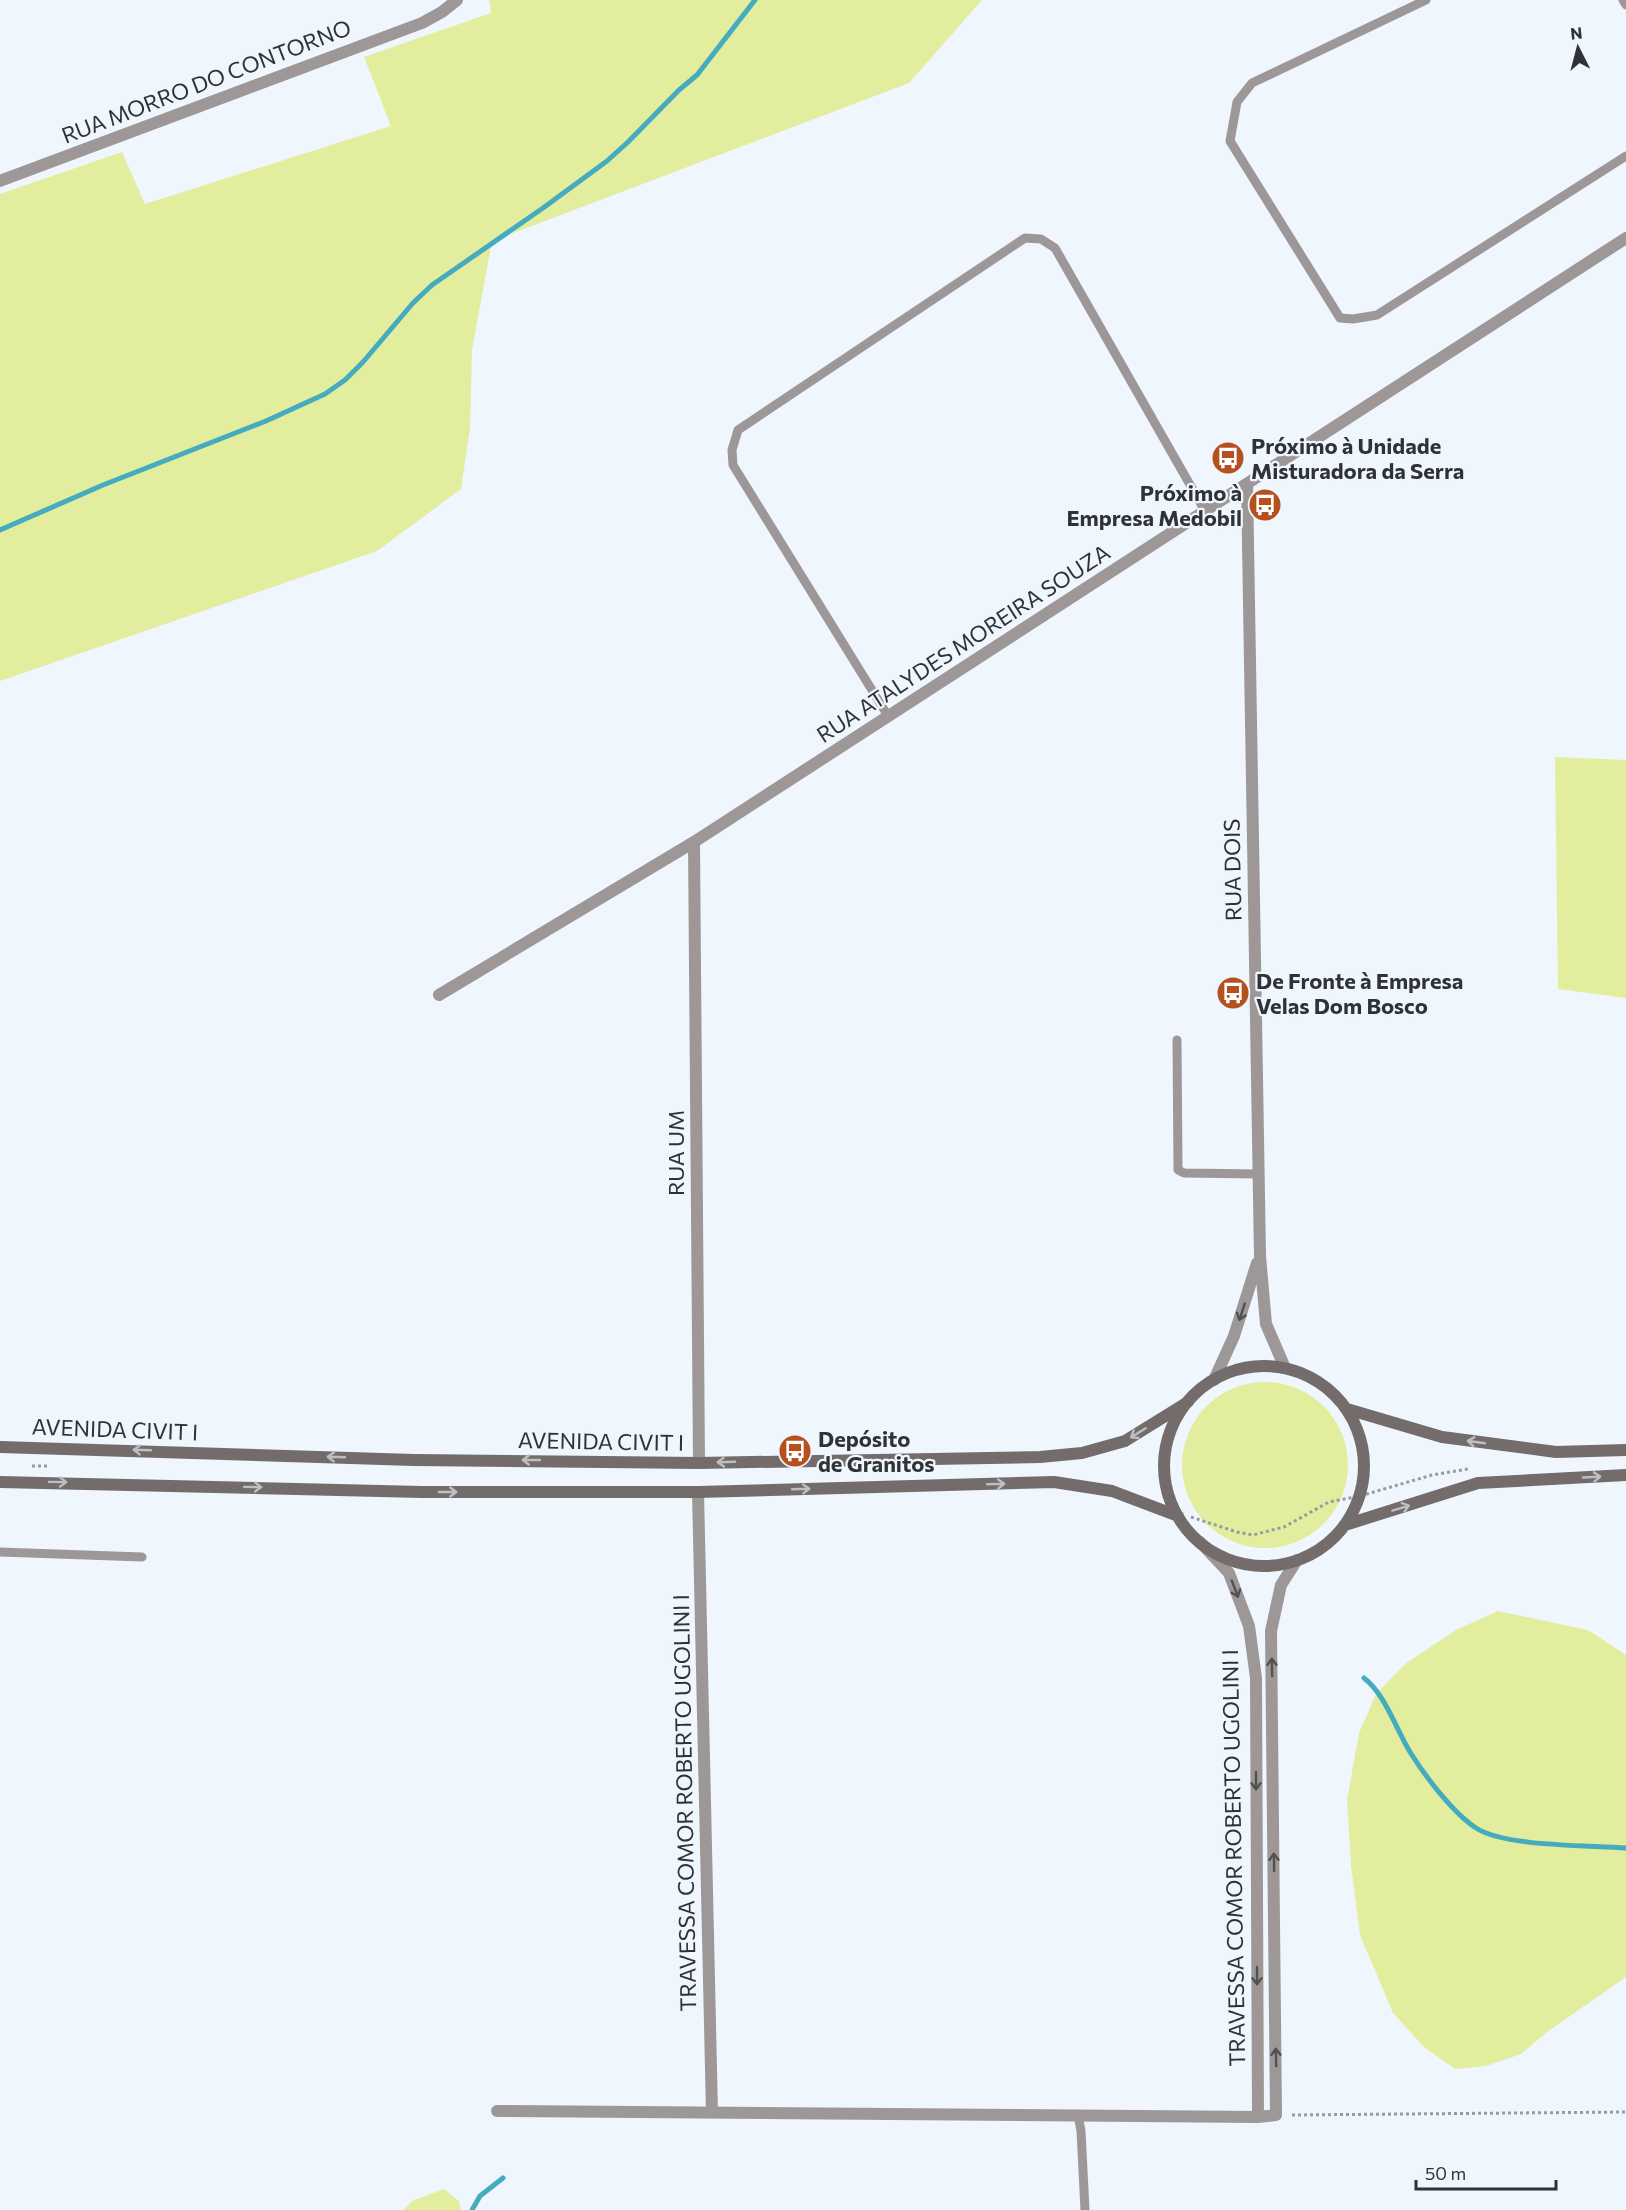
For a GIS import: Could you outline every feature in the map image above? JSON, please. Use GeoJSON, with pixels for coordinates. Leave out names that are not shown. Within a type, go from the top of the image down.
{"type":"FeatureCollection","features":[{"type":"Feature","properties":{"kind":"main road"},"geometry":{"type":"LineString","coordinates":[[1256,1366],[1285,1368],[1320,1383],[1330,1390],[1347,1409],[1359,1433],[1364,1460],[1360,1496],[1345,1525],[1323,1546],[1297,1560],[1272,1565],[1246,1564],[1222,1556],[1200,1542],[1178,1516],[1167,1488],[1165,1458],[1172,1428],[1188,1402],[1214,1380],[1227,1373],[1256,1366]]}},
{"type":"Feature","properties":{"kind":"main road","name":"AVENIDA CIVIT I"},"geometry":{"type":"LineString","coordinates":[[0,1447],[414,1460],[699,1463],[1040,1458],[1082,1453],[1125,1442],[1188,1402]]}},
{"type":"Feature","properties":{"kind":"main road"},"geometry":{"type":"LineString","coordinates":[[1347,1409],[1442,1437],[1556,1452],[1626,1450]]}},
{"type":"Feature","properties":{"kind":"main road"},"geometry":{"type":"LineString","coordinates":[[1345,1525],[1478,1484],[1626,1475]]}},
{"type":"Feature","properties":{"kind":"main road"},"geometry":{"type":"LineString","coordinates":[[0,1482],[422,1492],[698,1492],[1054,1482],[1112,1491],[1178,1516]]}},
{"type":"Feature","properties":{"kind":"street","name":"RUA MORRO DO CONTORNO"},"geometry":{"type":"LineString","coordinates":[[0,180],[422,22],[442,12],[457,0]]}},
{"type":"Feature","properties":{"kind":"street","name":"RUA ATALYDES MOREIRA SOUZA"},"geometry":{"type":"LineString","coordinates":[[439,995],[694,842],[1626,238]]}},
{"type":"Feature","properties":{"kind":"street","name":"RUA DOIS"},"geometry":{"type":"LineString","coordinates":[[1247,484],[1260,1256],[1266,1324],[1285,1368]]}},
{"type":"Feature","properties":{"kind":"street","name":"RUA UM"},"geometry":{"type":"LineString","coordinates":[[694,842],[699,1463]]}},
{"type":"Feature","properties":{"kind":"street","name":"RUA DOIS"},"geometry":{"type":"LineString","coordinates":[[1214,1380],[1234,1336],[1260,1256]]}},
{"type":"Feature","properties":{"kind":"street","name":"TRAVESSA COMOR ROBERTO UGOLINI I"},"geometry":{"type":"LineString","coordinates":[[698,1492],[712,2113]]}},
{"type":"Feature","properties":{"kind":"street","name":"TRAVESSA COMOR ROBERTO UGOLINI I"},"geometry":{"type":"LineString","coordinates":[[1200,1542],[1229,1573],[1249,1626],[1256,1678],[1258,2117]]}},
{"type":"Feature","properties":{"kind":"street","name":"TRAVESSA COMOR ROBERTO UGOLINI I"},"geometry":{"type":"LineString","coordinates":[[1276,2115],[1271,1631],[1281,1585],[1297,1560]]}},
{"type":"Feature","properties":{"kind":"street"},"geometry":{"type":"LineString","coordinates":[[497,2111],[1258,2117],[1276,2115]]}},
{"type":"Feature","properties":{"kind":"lane"},"geometry":{"type":"LineString","coordinates":[[1426,0],[1252,83],[1237,102],[1230,141],[1340,318],[1353,320],[1377,315],[1626,156]]}},
{"type":"Feature","properties":{"kind":"lane"},"geometry":{"type":"LineString","coordinates":[[1623,0],[1626,5]]}},
{"type":"Feature","properties":{"kind":"lane"},"geometry":{"type":"LineString","coordinates":[[888,716],[734,465],[732,450],[738,430],[1025,238],[1041,238],[1055,248],[1205,511]]}},
{"type":"Feature","properties":{"kind":"lane"},"geometry":{"type":"LineString","coordinates":[[1177,1040],[1178,1170],[1184,1173],[1258,1174]]}},
{"type":"Feature","properties":{"kind":"lane"},"geometry":{"type":"LineString","coordinates":[[0,1552],[142,1557]]}},
{"type":"Feature","properties":{"kind":"lane"},"geometry":{"type":"LineString","coordinates":[[1078,2115],[1081,2131],[1085,2210]]}},
{"type":"Feature","properties":{"kind":"path"},"geometry":{"type":"LineString","coordinates":[[1276,2115],[1626,2112]]}},
{"type":"Feature","properties":{"kind":"green space"},"geometry":{"type":"Polygon","coordinates":[[[489,0],[982,0],[909,83],[492,241],[472,350],[470,428],[461,489],[377,551],[0,681],[0,194],[122,152],[145,204],[391,126],[364,57],[491,13],[489,0]]]}},
{"type":"Feature","properties":{"kind":"green space"},"geometry":{"type":"Polygon","coordinates":[[[1555,757],[1626,760],[1626,998],[1558,989],[1555,757]]]}},
{"type":"Feature","properties":{"kind":"green space"},"geometry":{"type":"Polygon","coordinates":[[[1265,1382],[1281,1383],[1297,1388],[1324,1406],[1342,1433],[1347,1449],[1347,1481],[1342,1497],[1324,1524],[1297,1542],[1281,1547],[1265,1548],[1249,1547],[1233,1542],[1206,1524],[1188,1497],[1183,1481],[1182,1465],[1183,1449],[1188,1433],[1206,1406],[1233,1388],[1249,1383],[1265,1382]]]}},
{"type":"Feature","properties":{"kind":"green space"},"geometry":{"type":"Polygon","coordinates":[[[1498,1611],[1588,1630],[1626,1655],[1626,1977],[1547,2032],[1521,2054],[1486,2066],[1455,2069],[1424,2047],[1393,2013],[1360,1935],[1351,1865],[1347,1800],[1359,1733],[1376,1694],[1405,1664],[1456,1630],[1498,1611]]]}},
{"type":"Feature","properties":{"kind":"green space"},"geometry":{"type":"Polygon","coordinates":[[[444,2189],[459,2201],[461,2210],[404,2210],[412,2201],[444,2189]]]}},
{"type":"Feature","properties":{"kind":"waterway"},"geometry":{"type":"LineString","coordinates":[[0,530],[103,485],[266,421],[325,394],[345,380],[413,303],[432,285],[543,208],[607,161],[628,142],[697,75],[755,0]]}},
{"type":"Feature","properties":{"kind":"waterway"},"geometry":{"type":"LineString","coordinates":[[1364,1678],[1384,1702],[1410,1752],[1431,1783],[1449,1804],[1476,1828],[1506,1839],[1526,1842],[1626,1848]]}},
{"type":"Feature","properties":{"kind":"waterway"},"geometry":{"type":"LineString","coordinates":[[472,2210],[480,2196],[503,2178]]}},
{"type":"Feature","properties":{"kind":"place","name":"Próximo à Unidade Misturadora da Serra"},"geometry":{"type":"Point","coordinates":[1228,458]}},
{"type":"Feature","properties":{"kind":"place","name":"Próximo à Empresa Medobil"},"geometry":{"type":"Point","coordinates":[1265,505]}},
{"type":"Feature","properties":{"kind":"place","name":"De Fronte à Empresa Velas Dom Bosco"},"geometry":{"type":"Point","coordinates":[1233,993]}},
{"type":"Feature","properties":{"kind":"place","name":"Depósito de Granitos"},"geometry":{"type":"Point","coordinates":[795,1451]}}]}
